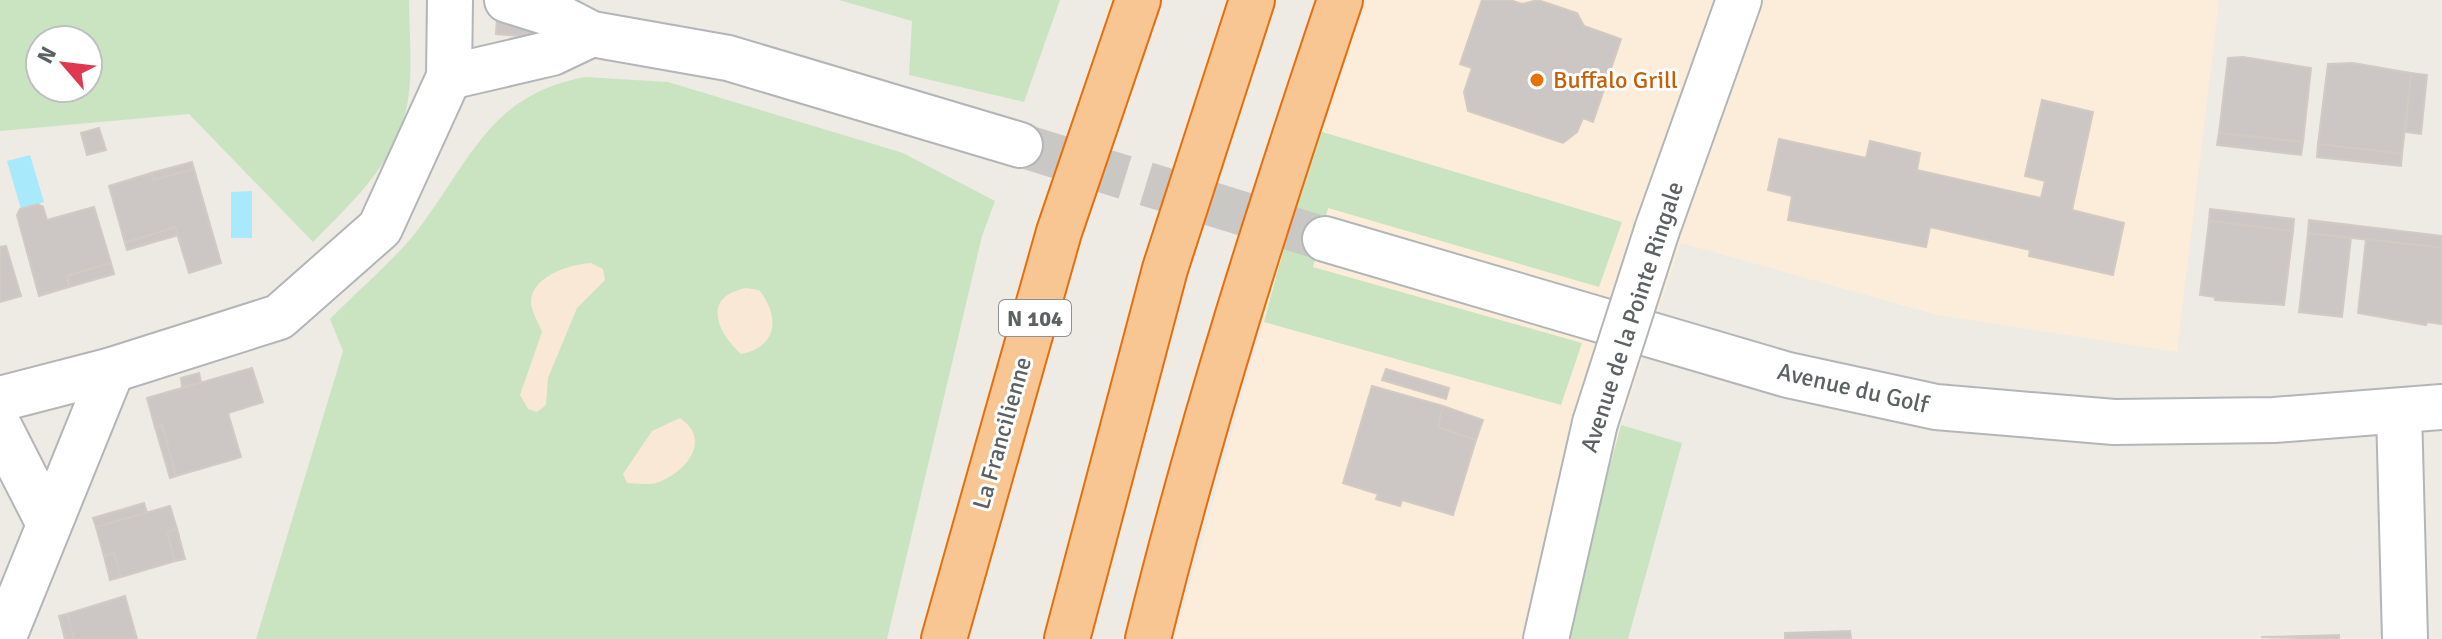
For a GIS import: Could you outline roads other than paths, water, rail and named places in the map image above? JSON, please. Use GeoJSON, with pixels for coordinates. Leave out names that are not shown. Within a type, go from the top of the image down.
{"type":"FeatureCollection","features":[{"type":"Feature","properties":{"kind":"highway","name":"La Francilienne"},"geometry":{"type":"LineString","coordinates":[[944,639],[1059,232],[1138,0]]}},
{"type":"Feature","properties":{"kind":"highway"},"geometry":{"type":"LineString","coordinates":[[1067,639],[1165,269],[1252,0]]}},
{"type":"Feature","properties":{"kind":"highway"},"geometry":{"type":"LineString","coordinates":[[1148,639],[1174,534],[1275,194],[1340,0]]}},
{"type":"Feature","properties":{"kind":"street"},"geometry":{"type":"LineString","coordinates":[[0,399],[112,370],[279,317],[380,228],[449,77],[450,0]]}},
{"type":"Feature","properties":{"kind":"street"},"geometry":{"type":"LineString","coordinates":[[507,0],[555,15],[592,34],[728,58],[1020,145]]}},
{"type":"Feature","properties":{"kind":"street","name":"Avenue de la Pointe Ringale"},"geometry":{"type":"LineString","coordinates":[[1546,639],[1595,423],[1657,230],[1739,0]]}},
{"type":"Feature","properties":{"kind":"street"},"geometry":{"type":"LineString","coordinates":[[449,77],[552,53],[592,34]]}},
{"type":"Feature","properties":{"kind":"street","name":"Avenue du Golf"},"geometry":{"type":"LineString","coordinates":[[1325,239],[1788,375],[1936,407],[2114,422],[2274,420],[2442,407]]}},
{"type":"Feature","properties":{"kind":"street"},"geometry":{"type":"LineString","coordinates":[[3,639],[112,370]]}},
{"type":"Feature","properties":{"kind":"street"},"geometry":{"type":"LineString","coordinates":[[2405,639],[2399,411],[2442,421]]}},
{"type":"Feature","properties":{"kind":"street"},"geometry":{"type":"LineString","coordinates":[[0,428],[48,522]]}},
{"type":"Feature","properties":{"kind":"water"},"geometry":{"type":"Polygon","coordinates":[[[30,155],[44,202],[21,209],[7,161],[30,155]]]}},
{"type":"Feature","properties":{"kind":"water"},"geometry":{"type":"Polygon","coordinates":[[[252,191],[252,238],[231,238],[231,192],[252,191]]]}},
{"type":"Feature","properties":{"kind":"tunnel"},"geometry":{"type":"LineString","coordinates":[[1020,145],[1325,239]]}},
{"type":"Feature","properties":{"kind":"place","name":"Buffalo Grill"},"geometry":{"type":"Point","coordinates":[1537,80]}}]}
